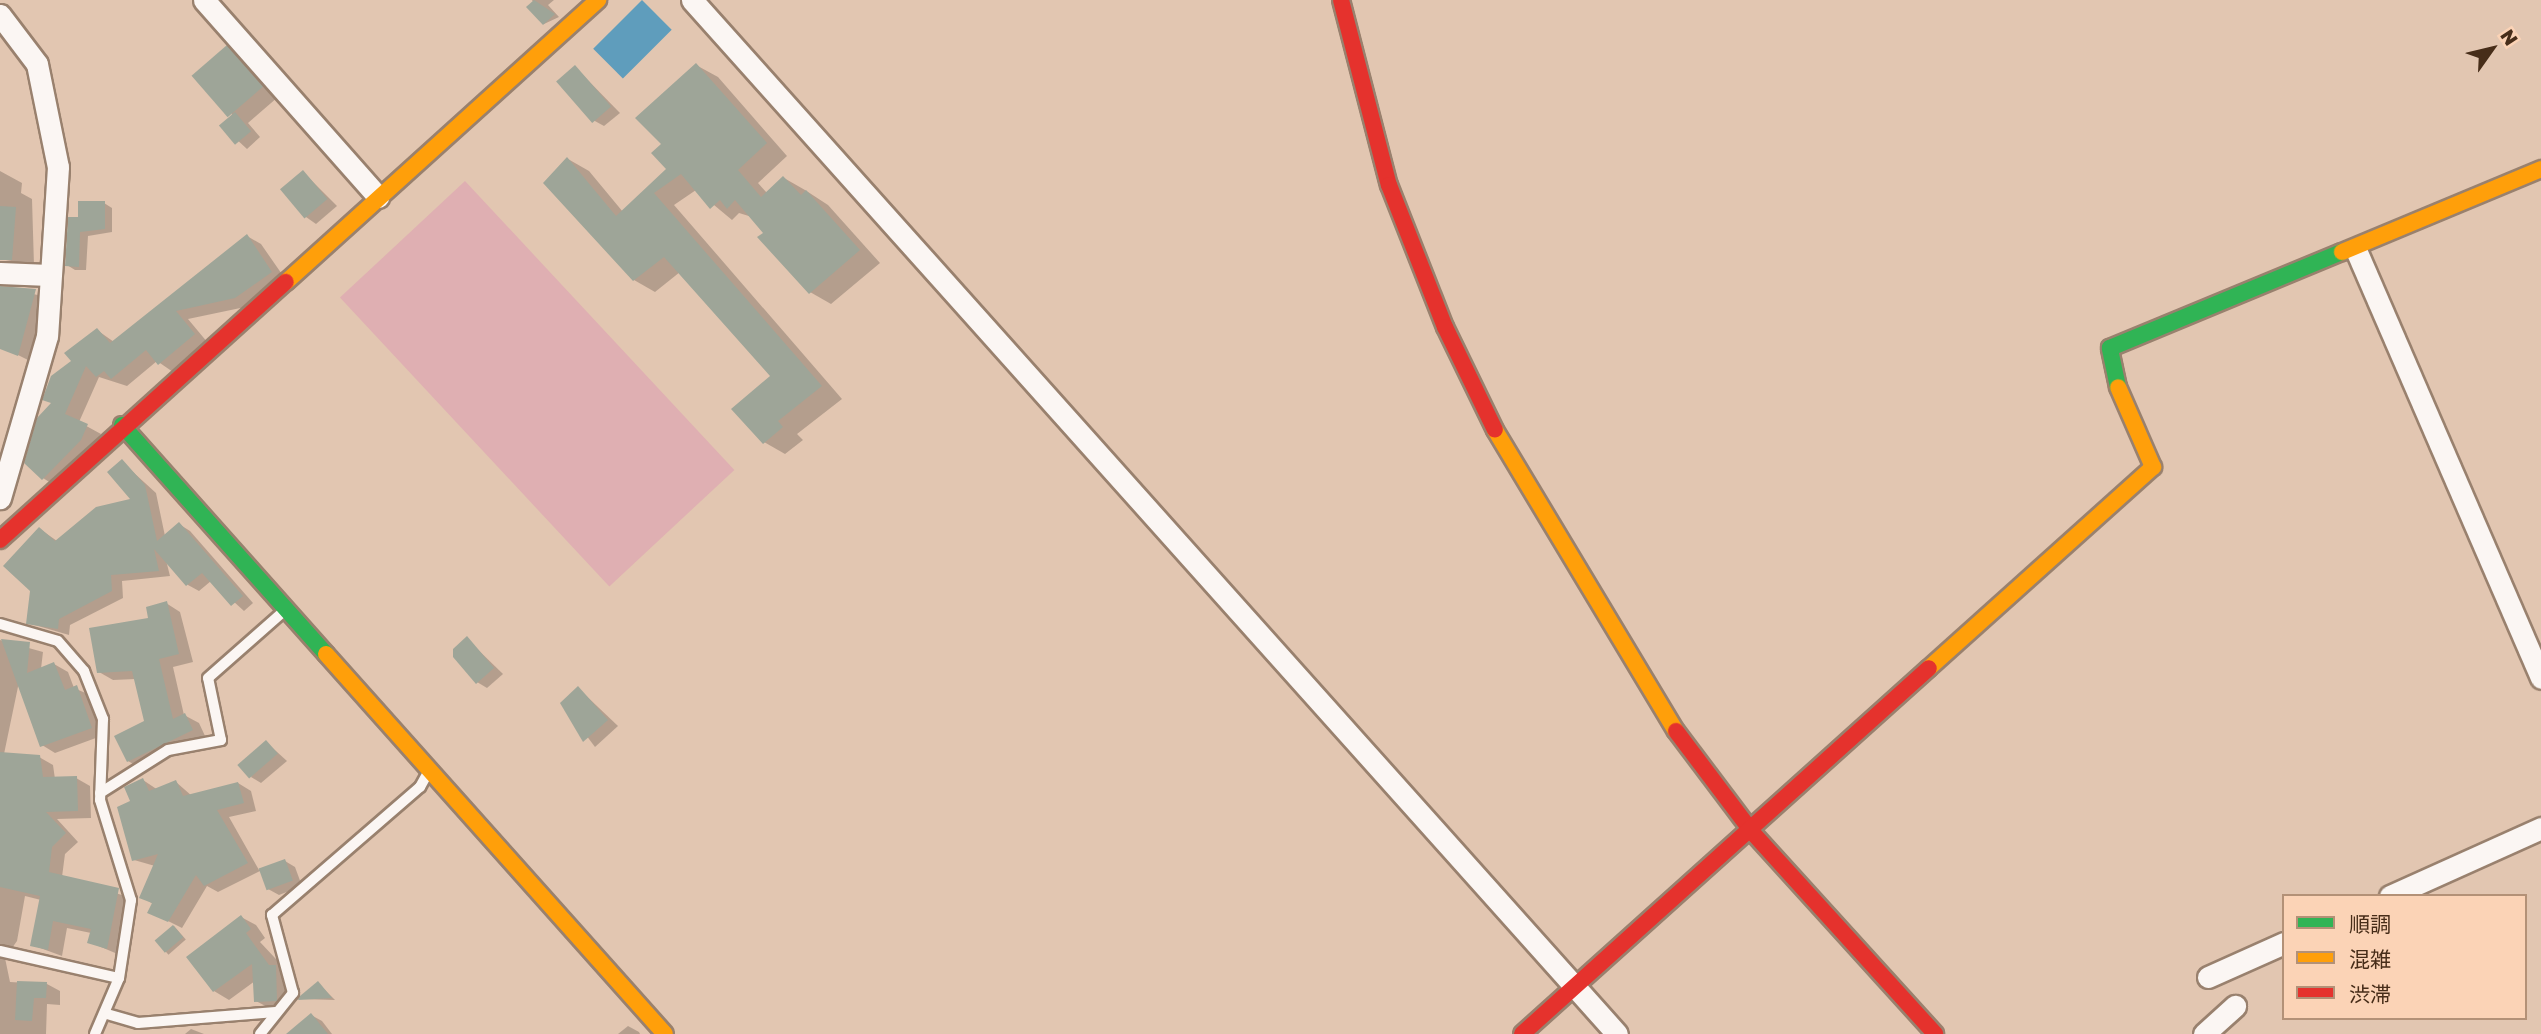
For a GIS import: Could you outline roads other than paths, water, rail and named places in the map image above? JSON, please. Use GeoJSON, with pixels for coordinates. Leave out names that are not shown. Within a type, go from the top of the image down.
{"type":"FeatureCollection","features":[{"type":"Feature","properties":{"kind":"street"},"geometry":{"type":"LineString","coordinates":[[204,0],[378,197]]}},
{"type":"Feature","properties":{"kind":"street"},"geometry":{"type":"LineString","coordinates":[[0,540],[122,425],[598,0]]}},
{"type":"Feature","properties":{"kind":"street"},"geometry":{"type":"LineString","coordinates":[[692,0],[1617,1034]]}},
{"type":"Feature","properties":{"kind":"street"},"geometry":{"type":"LineString","coordinates":[[1341,0],[1389,185],[1445,327],[1499,438],[1649,695],[1752,832],[1935,1034]]}},
{"type":"Feature","properties":{"kind":"street"},"geometry":{"type":"LineString","coordinates":[[0,15],[37,64],[50,112],[58,167],[47,336],[0,498]]}},
{"type":"Feature","properties":{"kind":"street"},"geometry":{"type":"LineString","coordinates":[[1522,1034],[1752,832],[2032,570],[2153,467],[2119,390],[2109,348],[2356,250],[2541,169]]}},
{"type":"Feature","properties":{"kind":"street"},"geometry":{"type":"LineString","coordinates":[[2356,250],[2541,678]]}},
{"type":"Feature","properties":{"kind":"street"},"geometry":{"type":"LineString","coordinates":[[0,272],[50,275]]}},
{"type":"Feature","properties":{"kind":"street"},"geometry":{"type":"LineString","coordinates":[[122,425],[666,1034]]}},
{"type":"Feature","properties":{"kind":"street"},"geometry":{"type":"LineString","coordinates":[[2394,894],[2541,828]]}},
{"type":"Feature","properties":{"kind":"street"},"geometry":{"type":"LineString","coordinates":[[2208,977],[2282,944]]}},
{"type":"Feature","properties":{"kind":"street"},"geometry":{"type":"LineString","coordinates":[[2204,1034],[2235,1006]]}},
{"type":"Feature","properties":{"kind":"lane"},"geometry":{"type":"LineString","coordinates":[[100,793],[167,750],[221,740],[208,678],[286,609]]}},
{"type":"Feature","properties":{"kind":"lane"},"geometry":{"type":"LineString","coordinates":[[0,624],[58,641],[84,671],[103,719],[100,793],[131,900],[119,978],[107,1014],[95,1034]]}},
{"type":"Feature","properties":{"kind":"lane"},"geometry":{"type":"LineString","coordinates":[[260,1034],[293,993],[272,915],[420,787],[430,769]]}},
{"type":"Feature","properties":{"kind":"lane"},"geometry":{"type":"LineString","coordinates":[[0,951],[119,978]]}},
{"type":"Feature","properties":{"kind":"lane"},"geometry":{"type":"LineString","coordinates":[[107,1014],[138,1023],[276,1012]]}},
{"type":"Feature","properties":{"kind":"water"},"geometry":{"type":"Polygon","coordinates":[[[642,0],[672,30],[623,78],[593,49],[642,0]]]}}]}
